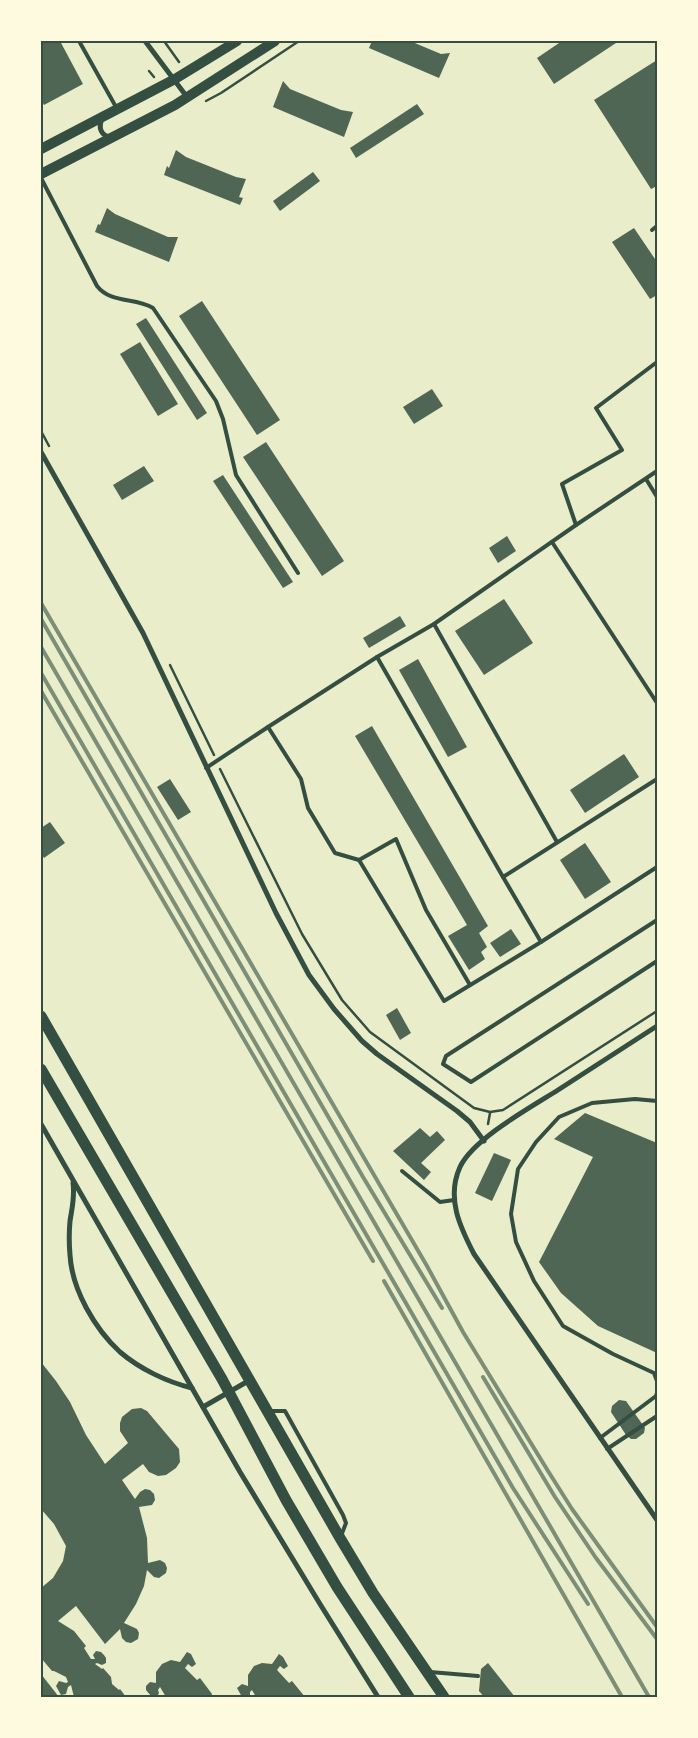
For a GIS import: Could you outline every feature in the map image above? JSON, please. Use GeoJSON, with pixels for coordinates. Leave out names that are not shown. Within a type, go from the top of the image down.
{"type":"FeatureCollection","features":[{"type":"Feature","properties":{"kind":"main road"},"geometry":{"type":"LineString","coordinates":[[41,149],[174,80],[238,41]]}},
{"type":"Feature","properties":{"kind":"main road"},"geometry":{"type":"LineString","coordinates":[[41,174],[188,98],[275,41]]}},
{"type":"Feature","properties":{"kind":"main road"},"geometry":{"type":"LineString","coordinates":[[41,1016],[340,1538],[373,1593],[444,1697]]}},
{"type":"Feature","properties":{"kind":"main road"},"geometry":{"type":"LineString","coordinates":[[41,1069],[229,1392],[295,1515],[338,1587],[409,1697]]}},
{"type":"Feature","properties":{"kind":"street"},"geometry":{"type":"LineString","coordinates":[[145,41],[188,98]]}},
{"type":"Feature","properties":{"kind":"street"},"geometry":{"type":"LineString","coordinates":[[103,117],[100,126],[101,132],[105,136],[115,136]]}},
{"type":"Feature","properties":{"kind":"street"},"geometry":{"type":"LineString","coordinates":[[41,452],[143,633],[299,959],[322,993],[362,1041],[376,1054],[457,1111],[470,1122],[484,1140]]}},
{"type":"Feature","properties":{"kind":"street"},"geometry":{"type":"LineString","coordinates":[[657,1026],[515,1118],[471,1151],[460,1168],[456,1179],[454,1200],[458,1222],[474,1254],[657,1520]]}},
{"type":"Feature","properties":{"kind":"street"},"geometry":{"type":"LineString","coordinates":[[41,1124],[203,1407],[320,1604],[378,1697]]}},
{"type":"Feature","properties":{"kind":"street"},"geometry":{"type":"LineString","coordinates":[[72,1177],[74,1200],[70,1221],[70,1258],[74,1278],[88,1310],[106,1336],[131,1360],[169,1380],[192,1388]]}},
{"type":"Feature","properties":{"kind":"street"},"geometry":{"type":"LineString","coordinates":[[203,1407],[250,1380]]}},
{"type":"Feature","properties":{"kind":"lane"},"geometry":{"type":"LineString","coordinates":[[79,41],[117,110]]}},
{"type":"Feature","properties":{"kind":"lane"},"geometry":{"type":"LineString","coordinates":[[41,178],[97,286],[107,296],[141,303],[153,308],[216,401],[223,419],[236,475],[298,573]]}},
{"type":"Feature","properties":{"kind":"lane"},"geometry":{"type":"LineString","coordinates":[[652,230],[657,226]]}},
{"type":"Feature","properties":{"kind":"lane"},"geometry":{"type":"LineString","coordinates":[[576,525],[562,484],[622,450],[596,408],[657,362]]}},
{"type":"Feature","properties":{"kind":"lane"},"geometry":{"type":"LineString","coordinates":[[206,768],[376,657],[434,624],[657,471]]}},
{"type":"Feature","properties":{"kind":"lane"},"geometry":{"type":"LineString","coordinates":[[646,479],[657,497]]}},
{"type":"Feature","properties":{"kind":"lane"},"geometry":{"type":"LineString","coordinates":[[552,542],[657,702]]}},
{"type":"Feature","properties":{"kind":"lane"},"geometry":{"type":"LineString","coordinates":[[434,624],[557,842]]}},
{"type":"Feature","properties":{"kind":"lane"},"geometry":{"type":"LineString","coordinates":[[376,657],[541,942]]}},
{"type":"Feature","properties":{"kind":"lane"},"geometry":{"type":"LineString","coordinates":[[268,726],[301,779],[308,808],[335,853],[360,860],[444,1001],[541,942],[657,867]]}},
{"type":"Feature","properties":{"kind":"lane"},"geometry":{"type":"LineString","coordinates":[[503,877],[657,779]]}},
{"type":"Feature","properties":{"kind":"lane"},"geometry":{"type":"LineString","coordinates":[[360,860],[396,839],[426,910],[470,985]]}},
{"type":"Feature","properties":{"kind":"lane"},"geometry":{"type":"LineString","coordinates":[[657,920],[446,1056],[443,1064],[471,1082],[657,961]]}},
{"type":"Feature","properties":{"kind":"lane"},"geometry":{"type":"LineString","coordinates":[[657,1101],[635,1099],[592,1103],[560,1117],[536,1142],[518,1168],[510,1214],[516,1242],[534,1281],[563,1326],[613,1354],[654,1373],[657,1381]]}},
{"type":"Feature","properties":{"kind":"lane"},"geometry":{"type":"LineString","coordinates":[[402,1171],[440,1202],[454,1200]]}},
{"type":"Feature","properties":{"kind":"lane"},"geometry":{"type":"LineString","coordinates":[[600,1438],[657,1393]]}},
{"type":"Feature","properties":{"kind":"lane"},"geometry":{"type":"LineString","coordinates":[[607,1449],[657,1416]]}},
{"type":"Feature","properties":{"kind":"lane"},"geometry":{"type":"LineString","coordinates":[[427,1672],[478,1676]]}},
{"type":"Feature","properties":{"kind":"path"},"geometry":{"type":"LineString","coordinates":[[164,41],[178,62]]}},
{"type":"Feature","properties":{"kind":"path"},"geometry":{"type":"LineString","coordinates":[[41,431],[50,447]]}},
{"type":"Feature","properties":{"kind":"path"},"geometry":{"type":"LineString","coordinates":[[168,662],[302,934],[342,1000],[370,1032],[474,1108],[490,1112],[504,1110],[657,1011]]}},
{"type":"Feature","properties":{"kind":"building"},"geometry":{"type":"Polygon","coordinates":[[[41,41],[60,41],[83,84],[44,105],[41,100],[41,41]]]}},
{"type":"Feature","properties":{"kind":"building"},"geometry":{"type":"Polygon","coordinates":[[[372,41],[410,41],[441,54],[450,53],[439,78],[369,48],[372,41]]]}},
{"type":"Feature","properties":{"kind":"building"},"geometry":{"type":"Polygon","coordinates":[[[562,41],[619,41],[554,84],[537,58],[562,41]]]}},
{"type":"Feature","properties":{"kind":"building"},"geometry":{"type":"Polygon","coordinates":[[[657,60],[657,186],[651,189],[594,100],[657,60]]]}},
{"type":"Feature","properties":{"kind":"building"},"geometry":{"type":"Polygon","coordinates":[[[283,81],[290,89],[341,110],[353,112],[344,137],[273,107],[283,81]]]}},
{"type":"Feature","properties":{"kind":"building"},"geometry":{"type":"Polygon","coordinates":[[[417,104],[424,114],[356,158],[350,148],[417,104]]]}},
{"type":"Feature","properties":{"kind":"building"},"geometry":{"type":"Polygon","coordinates":[[[176,150],[186,157],[236,177],[246,179],[239,197],[243,198],[240,205],[164,175],[176,150]]]}},
{"type":"Feature","properties":{"kind":"building"},"geometry":{"type":"Polygon","coordinates":[[[313,172],[320,181],[280,211],[273,201],[313,172]]]}},
{"type":"Feature","properties":{"kind":"building"},"geometry":{"type":"Polygon","coordinates":[[[107,208],[115,214],[168,237],[178,237],[169,262],[95,232],[107,208]]]}},
{"type":"Feature","properties":{"kind":"building"},"geometry":{"type":"Polygon","coordinates":[[[634,228],[657,262],[657,295],[650,299],[612,242],[634,228]]]}},
{"type":"Feature","properties":{"kind":"building"},"geometry":{"type":"Polygon","coordinates":[[[202,301],[280,420],[257,435],[179,316],[202,301]]]}},
{"type":"Feature","properties":{"kind":"building"},"geometry":{"type":"Polygon","coordinates":[[[146,318],[207,413],[197,420],[136,324],[146,318]]]}},
{"type":"Feature","properties":{"kind":"building"},"geometry":{"type":"Polygon","coordinates":[[[140,342],[178,404],[158,416],[120,354],[140,342]]]}},
{"type":"Feature","properties":{"kind":"building"},"geometry":{"type":"Polygon","coordinates":[[[432,389],[443,406],[414,424],[403,407],[432,389]]]}},
{"type":"Feature","properties":{"kind":"building"},"geometry":{"type":"Polygon","coordinates":[[[266,442],[344,561],[322,576],[243,457],[266,442]]]}},
{"type":"Feature","properties":{"kind":"building"},"geometry":{"type":"Polygon","coordinates":[[[144,466],[154,481],[122,500],[113,485],[144,466]]]}},
{"type":"Feature","properties":{"kind":"building"},"geometry":{"type":"Polygon","coordinates":[[[223,475],[293,582],[283,588],[213,481],[223,475]]]}},
{"type":"Feature","properties":{"kind":"building"},"geometry":{"type":"Polygon","coordinates":[[[507,536],[516,551],[498,563],[489,548],[507,536]]]}},
{"type":"Feature","properties":{"kind":"building"},"geometry":{"type":"Polygon","coordinates":[[[504,599],[533,643],[484,675],[455,631],[504,599]]]}},
{"type":"Feature","properties":{"kind":"building"},"geometry":{"type":"Polygon","coordinates":[[[400,616],[406,626],[369,648],[363,638],[400,616]]]}},
{"type":"Feature","properties":{"kind":"building"},"geometry":{"type":"Polygon","coordinates":[[[418,659],[467,747],[448,757],[399,670],[418,659]]]}},
{"type":"Feature","properties":{"kind":"building"},"geometry":{"type":"Polygon","coordinates":[[[372,726],[488,926],[479,933],[487,947],[481,952],[485,959],[469,970],[448,936],[467,925],[355,736],[372,726]]]}},
{"type":"Feature","properties":{"kind":"building"},"geometry":{"type":"Polygon","coordinates":[[[624,754],[639,777],[585,813],[570,790],[624,754]]]}},
{"type":"Feature","properties":{"kind":"building"},"geometry":{"type":"Polygon","coordinates":[[[170,779],[191,812],[178,820],[157,787],[170,779]]]}},
{"type":"Feature","properties":{"kind":"building"},"geometry":{"type":"Polygon","coordinates":[[[50,822],[65,843],[44,858],[41,853],[41,828],[50,822]]]}},
{"type":"Feature","properties":{"kind":"building"},"geometry":{"type":"Polygon","coordinates":[[[585,843],[611,882],[585,899],[560,860],[585,843]]]}},
{"type":"Feature","properties":{"kind":"building"},"geometry":{"type":"Polygon","coordinates":[[[511,929],[521,944],[500,957],[490,943],[511,929]]]}},
{"type":"Feature","properties":{"kind":"building"},"geometry":{"type":"Polygon","coordinates":[[[397,1008],[411,1033],[400,1040],[386,1015],[397,1008]]]}},
{"type":"Feature","properties":{"kind":"building"},"geometry":{"type":"Polygon","coordinates":[[[585,1113],[657,1143],[657,1353],[598,1326],[561,1293],[539,1262],[593,1157],[554,1139],[585,1113]]]}},
{"type":"Feature","properties":{"kind":"building"},"geometry":{"type":"Polygon","coordinates":[[[420,1128],[430,1137],[437,1131],[445,1140],[421,1163],[431,1172],[424,1180],[393,1151],[420,1128]]]}},
{"type":"Feature","properties":{"kind":"building"},"geometry":{"type":"Polygon","coordinates":[[[494,1153],[511,1160],[492,1201],[475,1193],[494,1153]]]}},
{"type":"Feature","properties":{"kind":"building"},"geometry":{"type":"Polygon","coordinates":[[[41,1362],[70,1402],[86,1435],[105,1464],[128,1443],[120,1431],[120,1423],[122,1417],[132,1409],[141,1408],[147,1411],[179,1449],[180,1462],[176,1468],[166,1475],[158,1476],[149,1472],[143,1464],[122,1480],[135,1499],[145,1489],[150,1490],[154,1494],[155,1500],[152,1505],[139,1507],[147,1538],[148,1563],[160,1560],[165,1563],[167,1568],[166,1573],[159,1578],[154,1577],[147,1570],[144,1586],[136,1604],[124,1623],[137,1629],[139,1633],[138,1639],[131,1643],[126,1642],[122,1638],[120,1629],[105,1644],[76,1606],[58,1621],[74,1631],[86,1646],[84,1648],[91,1659],[95,1659],[93,1655],[96,1651],[104,1655],[106,1663],[102,1665],[95,1664],[103,1668],[111,1677],[112,1684],[120,1689],[126,1697],[74,1697],[71,1685],[68,1687],[66,1694],[61,1695],[56,1686],[59,1681],[68,1682],[66,1677],[52,1671],[41,1658],[41,1588],[53,1578],[63,1561],[66,1546],[54,1524],[41,1509],[41,1362]]]}},
{"type":"Feature","properties":{"kind":"building"},"geometry":{"type":"Polygon","coordinates":[[[619,1400],[626,1401],[645,1428],[644,1433],[636,1439],[631,1439],[626,1435],[611,1412],[612,1406],[619,1400]]]}},
{"type":"Feature","properties":{"kind":"building"},"geometry":{"type":"Polygon","coordinates":[[[187,1652],[191,1654],[196,1664],[192,1667],[188,1664],[185,1668],[197,1680],[200,1678],[212,1694],[211,1697],[166,1697],[160,1687],[158,1695],[151,1696],[146,1690],[146,1686],[150,1682],[156,1683],[156,1672],[162,1664],[171,1660],[180,1662],[187,1652]]]}},
{"type":"Feature","properties":{"kind":"building"},"geometry":{"type":"Polygon","coordinates":[[[279,1654],[288,1666],[284,1669],[280,1666],[277,1670],[289,1683],[292,1681],[305,1697],[256,1697],[252,1690],[250,1697],[242,1697],[237,1688],[242,1684],[248,1686],[248,1675],[254,1666],[262,1663],[272,1664],[279,1654]]]}},
{"type":"Feature","properties":{"kind":"building"},"geometry":{"type":"Polygon","coordinates":[[[488,1663],[515,1697],[484,1697],[479,1691],[481,1669],[488,1663]]]}},
{"type":"Feature","properties":{"kind":"building"},"geometry":{"type":"Polygon","coordinates":[[[41,1674],[59,1697],[41,1697],[41,1674]]]}},
{"type":"Feature","properties":{"kind":"railway"},"geometry":{"type":"LineString","coordinates":[[41,603],[427,1266],[463,1332],[572,1509],[657,1627]]}},
{"type":"Feature","properties":{"kind":"railway"},"geometry":{"type":"LineString","coordinates":[[41,619],[363,1177],[442,1308]]}},
{"type":"Feature","properties":{"kind":"railway"},"geometry":{"type":"LineString","coordinates":[[41,647],[649,1697]]}},
{"type":"Feature","properties":{"kind":"railway"},"geometry":{"type":"LineString","coordinates":[[41,673],[513,1488],[588,1604]]}},
{"type":"Feature","properties":{"kind":"railway"},"geometry":{"type":"LineString","coordinates":[[41,691],[373,1261]]}},
{"type":"Feature","properties":{"kind":"railway"},"geometry":{"type":"LineString","coordinates":[[384,1281],[622,1697]]}},
{"type":"Feature","properties":{"kind":"railway"},"geometry":{"type":"LineString","coordinates":[[483,1377],[555,1497],[596,1558],[657,1639]]}}]}
